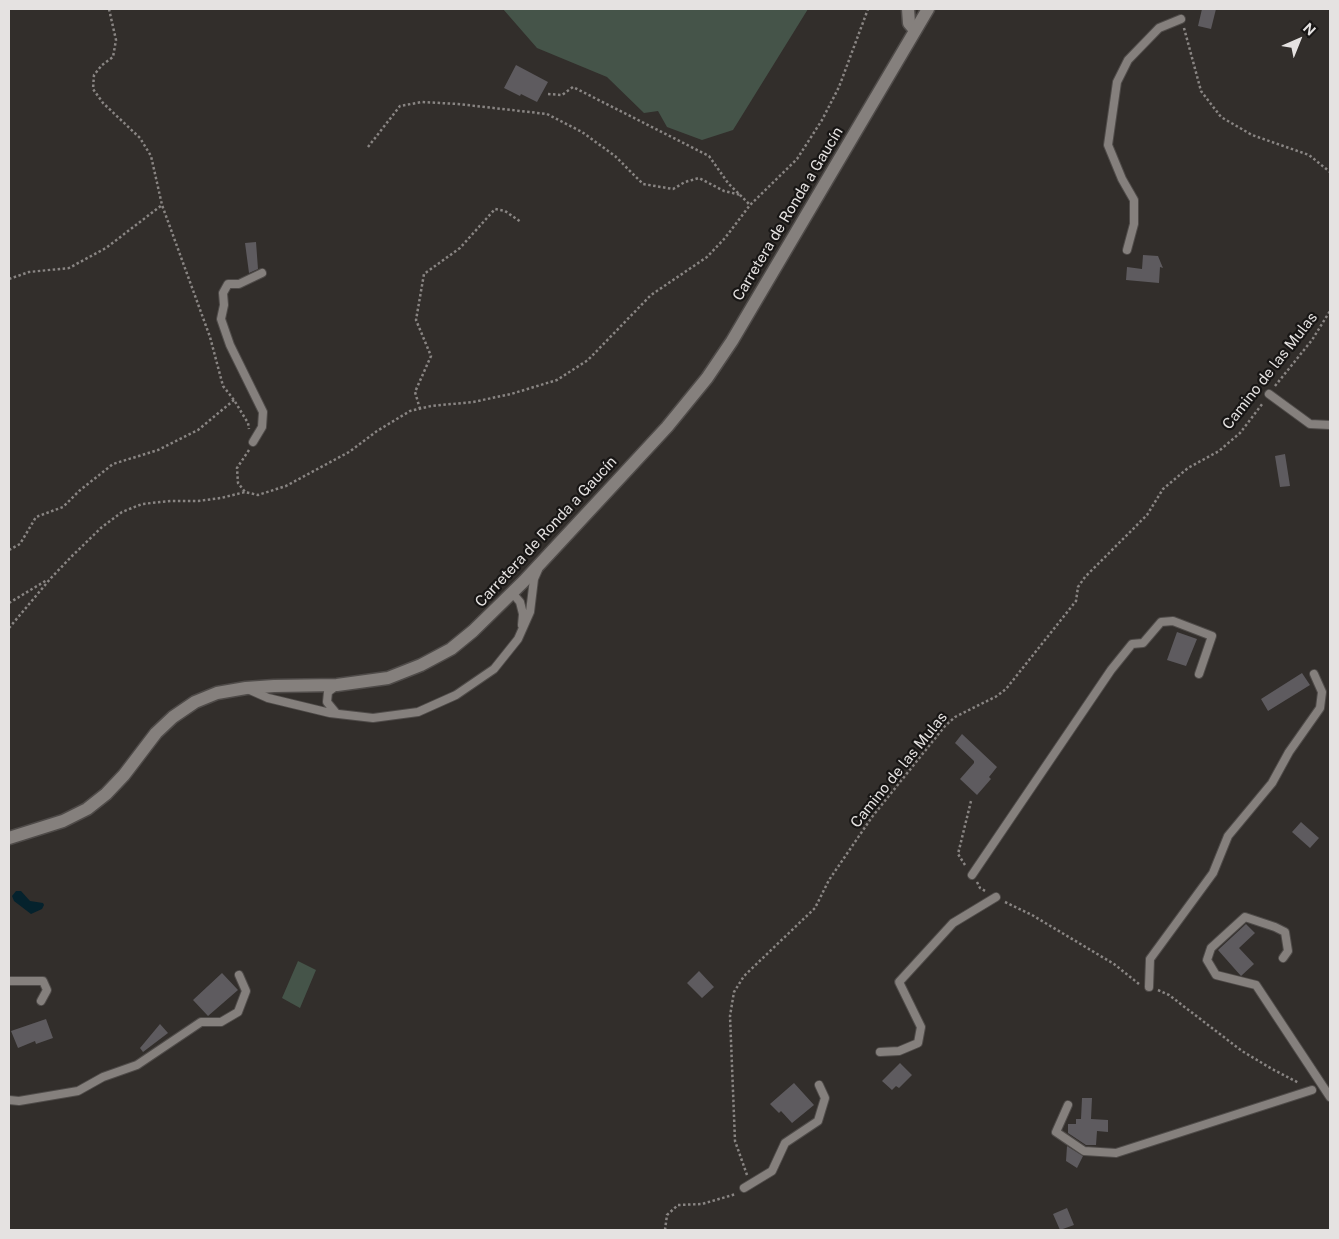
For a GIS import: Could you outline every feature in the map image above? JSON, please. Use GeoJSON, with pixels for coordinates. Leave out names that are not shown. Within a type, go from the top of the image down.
{"type":"FeatureCollection","features":[{"type":"Feature","properties":{"kind":"main road"},"geometry":{"type":"LineString","coordinates":[[908,9],[909,23],[915,30]]}},
{"type":"Feature","properties":{"kind":"main road","name":"Carretera de Ronda a Gaucín"},"geometry":{"type":"LineString","coordinates":[[9,838],[63,821],[87,809],[106,794],[124,775],[156,733],[173,716],[195,702],[216,693],[246,688],[337,685],[388,678],[421,665],[458,643],[480,625],[510,596],[667,427],[707,378],[732,341],[928,9]]}},
{"type":"Feature","properties":{"kind":"lane"},"geometry":{"type":"LineString","coordinates":[[1127,250],[1134,224],[1134,200],[1122,179],[1108,145],[1117,82],[1128,60],[1159,28],[1181,19]]}},
{"type":"Feature","properties":{"kind":"lane"},"geometry":{"type":"LineString","coordinates":[[253,442],[262,427],[264,412],[230,345],[221,319],[224,305],[223,293],[228,284],[239,284],[262,273]]}},
{"type":"Feature","properties":{"kind":"lane"},"geometry":{"type":"LineString","coordinates":[[1269,394],[1310,424],[1330,424]]}},
{"type":"Feature","properties":{"kind":"lane"},"geometry":{"type":"LineString","coordinates":[[246,688],[268,698],[336,713],[373,718],[418,712],[456,695],[494,669],[522,632],[530,612],[534,579],[541,563]]}},
{"type":"Feature","properties":{"kind":"lane"},"geometry":{"type":"LineString","coordinates":[[510,596],[514,595],[520,602],[523,614],[522,632]]}},
{"type":"Feature","properties":{"kind":"lane"},"geometry":{"type":"LineString","coordinates":[[972,875],[1111,670],[1132,644],[1143,643],[1161,622],[1173,621],[1212,636],[1199,674]]}},
{"type":"Feature","properties":{"kind":"lane"},"geometry":{"type":"LineString","coordinates":[[1149,987],[1150,959],[1214,873],[1228,836],[1272,782],[1288,752],[1320,708],[1322,692],[1314,674]]}},
{"type":"Feature","properties":{"kind":"lane"},"geometry":{"type":"LineString","coordinates":[[336,713],[327,702],[328,692],[337,685]]}},
{"type":"Feature","properties":{"kind":"lane"},"geometry":{"type":"LineString","coordinates":[[880,1052],[899,1051],[918,1043],[921,1027],[899,982],[953,923],[996,897]]}},
{"type":"Feature","properties":{"kind":"lane"},"geometry":{"type":"LineString","coordinates":[[1283,958],[1288,951],[1285,932],[1245,917],[1211,948],[1207,960],[1216,975],[1256,986],[1330,1097]]}},
{"type":"Feature","properties":{"kind":"lane"},"geometry":{"type":"LineString","coordinates":[[9,1100],[19,1101],[78,1091],[103,1077],[136,1064],[201,1022],[221,1022],[238,1012],[246,991],[239,975]]}},
{"type":"Feature","properties":{"kind":"lane"},"geometry":{"type":"LineString","coordinates":[[9,981],[43,981],[47,990],[41,1001]]}},
{"type":"Feature","properties":{"kind":"lane"},"geometry":{"type":"LineString","coordinates":[[744,1188],[772,1171],[785,1143],[818,1121],[825,1098],[818,1085]]}},
{"type":"Feature","properties":{"kind":"lane"},"geometry":{"type":"LineString","coordinates":[[1068,1105],[1056,1132],[1084,1150],[1116,1152],[1312,1090]]}},
{"type":"Feature","properties":{"kind":"path"},"geometry":{"type":"LineString","coordinates":[[109,9],[116,40],[113,56],[94,75],[93,88],[103,103],[140,138],[151,156],[162,205],[210,337],[223,386],[248,424],[253,442],[237,468],[238,483],[245,492]]}},
{"type":"Feature","properties":{"kind":"path"},"geometry":{"type":"LineString","coordinates":[[9,628],[51,578],[102,527],[122,512],[142,504],[170,500],[198,501],[245,492],[258,495],[286,486],[350,452],[377,431],[410,411],[432,406],[474,402],[511,394],[557,380],[588,360],[651,295],[707,257],[725,238],[750,205],[797,158],[822,120],[839,87],[868,9]]}},
{"type":"Feature","properties":{"kind":"path"},"geometry":{"type":"LineString","coordinates":[[1181,19],[1201,91],[1220,116],[1252,135],[1308,156],[1330,172]]}},
{"type":"Feature","properties":{"kind":"path"},"geometry":{"type":"LineString","coordinates":[[548,94],[562,95],[573,87],[709,156],[728,183],[750,205]]}},
{"type":"Feature","properties":{"kind":"path"},"geometry":{"type":"LineString","coordinates":[[368,147],[400,106],[422,102],[547,114],[588,136],[615,156],[643,184],[673,189],[685,182],[700,178],[724,191],[741,195]]}},
{"type":"Feature","properties":{"kind":"path"},"geometry":{"type":"LineString","coordinates":[[9,279],[29,272],[69,268],[106,248],[162,205]]}},
{"type":"Feature","properties":{"kind":"path"},"geometry":{"type":"LineString","coordinates":[[420,409],[415,392],[431,356],[416,320],[424,274],[460,248],[495,209],[505,212],[521,222]]}},
{"type":"Feature","properties":{"kind":"path","name":"Camino de las Mulas"},"geometry":{"type":"LineString","coordinates":[[744,1188],[748,1181],[746,1167],[735,1141],[730,1016],[734,992],[744,976],[815,908],[829,880],[872,817],[945,726],[955,717],[997,696],[1006,689],[1076,601],[1078,587],[1085,577],[1147,515],[1163,489],[1188,468],[1219,451],[1240,433],[1312,340],[1330,311]]}},
{"type":"Feature","properties":{"kind":"path"},"geometry":{"type":"LineString","coordinates":[[9,550],[20,544],[36,517],[64,507],[79,490],[112,464],[158,450],[198,430],[234,400]]}},
{"type":"Feature","properties":{"kind":"path"},"geometry":{"type":"LineString","coordinates":[[9,603],[51,578]]}},
{"type":"Feature","properties":{"kind":"path"},"geometry":{"type":"LineString","coordinates":[[971,801],[958,854],[980,888],[1032,915],[1114,964],[1138,984],[1169,995],[1242,1051],[1312,1090]]}},
{"type":"Feature","properties":{"kind":"path"},"geometry":{"type":"LineString","coordinates":[[666,1230],[667,1215],[678,1205],[702,1204],[742,1193],[744,1188]]}},
{"type":"Feature","properties":{"kind":"green space"},"geometry":{"type":"Polygon","coordinates":[[[503,9],[808,9],[733,130],[702,140],[667,127],[658,111],[644,113],[607,77],[537,48],[503,9]]]}},
{"type":"Feature","properties":{"kind":"green space"},"geometry":{"type":"Polygon","coordinates":[[[298,961],[316,970],[300,1008],[282,998],[298,961]]]}},
{"type":"Feature","properties":{"kind":"water"},"geometry":{"type":"Polygon","coordinates":[[[16,891],[21,891],[30,901],[43,903],[42,909],[31,914],[14,901],[12,896],[16,891]]]}},
{"type":"Feature","properties":{"kind":"building"},"geometry":{"type":"Polygon","coordinates":[[[1202,9],[1216,9],[1211,29],[1198,26],[1202,9]]]}},
{"type":"Feature","properties":{"kind":"building"},"geometry":{"type":"Polygon","coordinates":[[[516,65],[548,82],[537,102],[504,88],[516,65]]]}},
{"type":"Feature","properties":{"kind":"building"},"geometry":{"type":"Polygon","coordinates":[[[256,242],[258,269],[249,273],[245,243],[256,242]]]}},
{"type":"Feature","properties":{"kind":"building"},"geometry":{"type":"Polygon","coordinates":[[[1143,255],[1158,256],[1163,268],[1160,267],[1159,283],[1126,280],[1127,267],[1142,269],[1143,255]]]}},
{"type":"Feature","properties":{"kind":"building"},"geometry":{"type":"Polygon","coordinates":[[[1285,454],[1290,486],[1280,487],[1275,456],[1285,454]]]}},
{"type":"Feature","properties":{"kind":"building"},"geometry":{"type":"Polygon","coordinates":[[[1177,632],[1197,639],[1186,666],[1167,660],[1177,632]]]}},
{"type":"Feature","properties":{"kind":"building"},"geometry":{"type":"Polygon","coordinates":[[[1302,673],[1310,685],[1268,711],[1261,699],[1302,673]]]}},
{"type":"Feature","properties":{"kind":"building"},"geometry":{"type":"Polygon","coordinates":[[[962,734],[997,767],[989,777],[991,779],[977,795],[960,779],[974,763],[955,743],[962,734]]]}},
{"type":"Feature","properties":{"kind":"building"},"geometry":{"type":"Polygon","coordinates":[[[1301,822],[1319,838],[1310,848],[1292,832],[1301,822]]]}},
{"type":"Feature","properties":{"kind":"building"},"geometry":{"type":"Polygon","coordinates":[[[1246,924],[1255,933],[1239,948],[1254,964],[1241,976],[1218,950],[1246,924]]]}},
{"type":"Feature","properties":{"kind":"building"},"geometry":{"type":"Polygon","coordinates":[[[699,971],[714,987],[702,998],[687,983],[699,971]]]}},
{"type":"Feature","properties":{"kind":"building"},"geometry":{"type":"Polygon","coordinates":[[[222,973],[238,990],[208,1016],[193,1000],[222,973]]]}},
{"type":"Feature","properties":{"kind":"building"},"geometry":{"type":"Polygon","coordinates":[[[46,1019],[53,1038],[36,1044],[35,1041],[18,1048],[11,1031],[46,1019]]]}},
{"type":"Feature","properties":{"kind":"building"},"geometry":{"type":"Polygon","coordinates":[[[160,1024],[168,1033],[143,1052],[140,1048],[160,1024]]]}},
{"type":"Feature","properties":{"kind":"building"},"geometry":{"type":"Polygon","coordinates":[[[900,1063],[912,1075],[899,1088],[896,1086],[892,1090],[882,1081],[900,1063]]]}},
{"type":"Feature","properties":{"kind":"building"},"geometry":{"type":"Polygon","coordinates":[[[794,1083],[814,1105],[792,1123],[781,1111],[779,1113],[770,1104],[794,1083]]]}},
{"type":"Feature","properties":{"kind":"building"},"geometry":{"type":"Polygon","coordinates":[[[1082,1098],[1092,1098],[1091,1119],[1108,1120],[1108,1132],[1097,1131],[1096,1145],[1086,1145],[1068,1133],[1068,1124],[1076,1124],[1076,1119],[1081,1119],[1082,1098]]]}},
{"type":"Feature","properties":{"kind":"building"},"geometry":{"type":"Polygon","coordinates":[[[1067,1146],[1083,1156],[1077,1168],[1066,1161],[1067,1146]]]}},
{"type":"Feature","properties":{"kind":"building"},"geometry":{"type":"Polygon","coordinates":[[[1067,1208],[1074,1225],[1060,1230],[1053,1214],[1067,1208]]]}}]}
